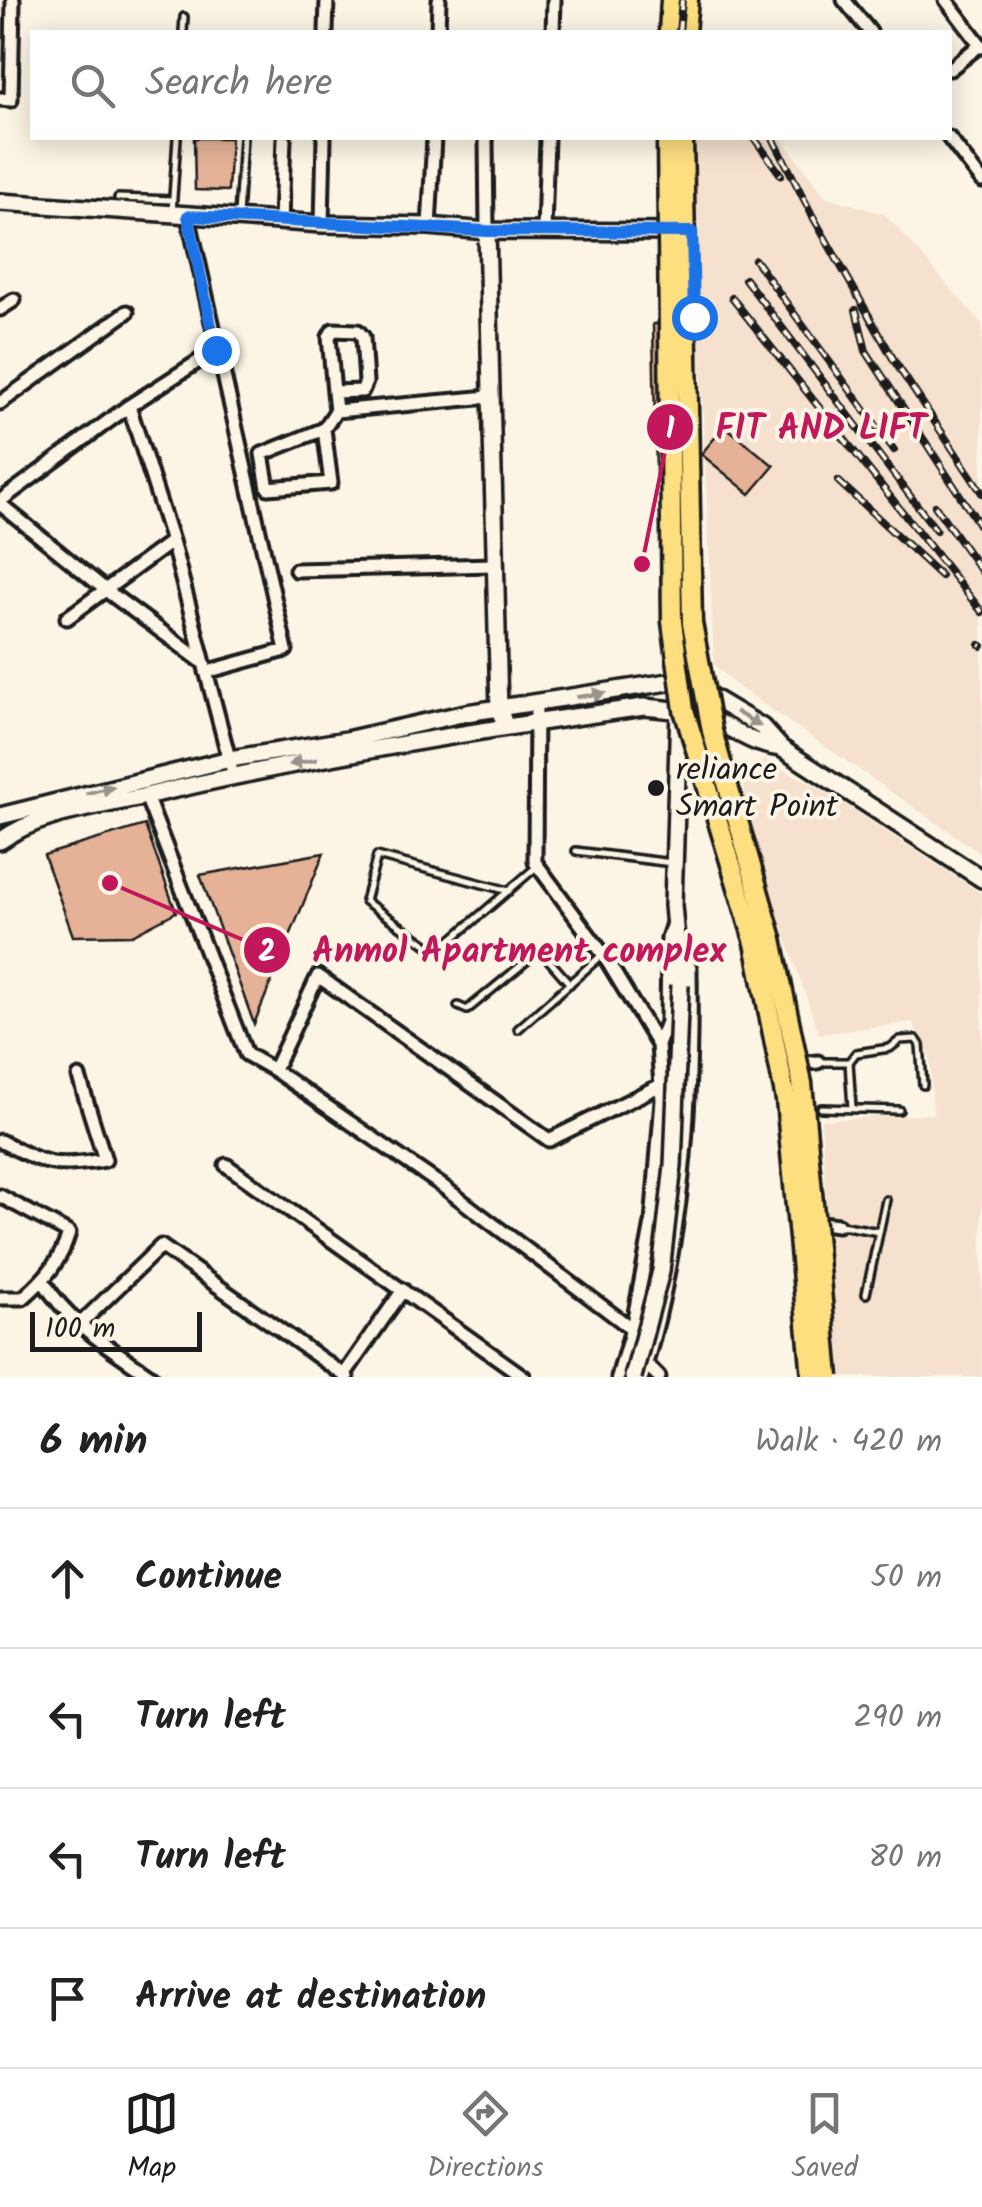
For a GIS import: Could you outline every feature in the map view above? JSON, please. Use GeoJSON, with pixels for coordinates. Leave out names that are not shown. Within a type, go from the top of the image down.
{"type":"FeatureCollection","features":[{"type":"Feature","properties":{"kind":"main road"},"geometry":{"type":"LineString","coordinates":[[666,30],[668,0]]}},
{"type":"Feature","properties":{"kind":"main road"},"geometry":{"type":"LineString","coordinates":[[688,30],[691,0]]}},
{"type":"Feature","properties":{"kind":"main road"},"geometry":{"type":"LineString","coordinates":[[664,140],[666,621],[679,709],[749,944],[782,1103],[809,1377]]}},
{"type":"Feature","properties":{"kind":"main road"},"geometry":{"type":"LineString","coordinates":[[664,140],[672,622],[684,710],[754,943],[786,1100],[809,1377]]}},
{"type":"Feature","properties":{"kind":"main road"},"geometry":{"type":"LineString","coordinates":[[686,140],[692,232],[698,621],[716,722],[812,1062],[830,1224],[832,1377]]}},
{"type":"Feature","properties":{"kind":"main road"},"geometry":{"type":"LineString","coordinates":[[686,140],[692,622],[712,732],[772,939],[802,1083],[832,1377]]}},
{"type":"Feature","properties":{"kind":"main road"},"geometry":{"type":"LineString","coordinates":[[0,202],[178,210],[238,219],[322,224],[487,231],[692,232]]}},
{"type":"Feature","properties":{"kind":"main road"},"geometry":{"type":"LineString","coordinates":[[487,231],[498,710],[507,728]]}},
{"type":"Feature","properties":{"kind":"main road"},"geometry":{"type":"LineString","coordinates":[[3,823],[466,713],[675,681],[710,696],[762,727],[781,748],[982,880]]}},
{"type":"Feature","properties":{"kind":"main road"},"geometry":{"type":"LineString","coordinates":[[3,823],[57,816],[146,796],[232,767],[644,708],[679,709],[716,722],[757,745],[781,748]]}},
{"type":"Feature","properties":{"kind":"main road"},"geometry":{"type":"LineString","coordinates":[[633,1377],[661,1271],[673,1166],[680,985],[673,863],[679,709]]}},
{"type":"Feature","properties":{"kind":"street"},"geometry":{"type":"LineString","coordinates":[[0,12],[12,0]]}},
{"type":"Feature","properties":{"kind":"street"},"geometry":{"type":"LineString","coordinates":[[0,100],[11,100],[12,0]]}},
{"type":"Feature","properties":{"kind":"street"},"geometry":{"type":"LineString","coordinates":[[326,30],[327,0]]}},
{"type":"Feature","properties":{"kind":"street"},"geometry":{"type":"LineString","coordinates":[[438,30],[439,0]]}},
{"type":"Feature","properties":{"kind":"street"},"geometry":{"type":"LineString","coordinates":[[553,30],[554,0]]}},
{"type":"Feature","properties":{"kind":"street"},"geometry":{"type":"LineString","coordinates":[[844,0],[868,30]]}},
{"type":"Feature","properties":{"kind":"street"},"geometry":{"type":"LineString","coordinates":[[946,0],[981,46],[952,68]]}},
{"type":"Feature","properties":{"kind":"street"},"geometry":{"type":"LineString","coordinates":[[281,222],[284,140]]}},
{"type":"Feature","properties":{"kind":"street"},"geometry":{"type":"LineString","coordinates":[[322,224],[324,140]]}},
{"type":"Feature","properties":{"kind":"street"},"geometry":{"type":"LineString","coordinates":[[430,226],[434,140]]}},
{"type":"Feature","properties":{"kind":"street"},"geometry":{"type":"LineString","coordinates":[[486,140],[487,231]]}},
{"type":"Feature","properties":{"kind":"street"},"geometry":{"type":"LineString","coordinates":[[544,231],[547,140]]}},
{"type":"Feature","properties":{"kind":"street"},"geometry":{"type":"LineString","coordinates":[[951,140],[982,181]]}},
{"type":"Feature","properties":{"kind":"street"},"geometry":{"type":"LineString","coordinates":[[178,210],[216,350],[242,448],[286,650],[205,667],[0,502],[130,406],[216,350]]}},
{"type":"Feature","properties":{"kind":"street"},"geometry":{"type":"LineString","coordinates":[[0,309],[14,300]]}},
{"type":"Feature","properties":{"kind":"street"},"geometry":{"type":"LineString","coordinates":[[0,403],[127,312]]}},
{"type":"Feature","properties":{"kind":"street"},"geometry":{"type":"LineString","coordinates":[[324,430],[262,454],[268,488],[330,482],[324,430],[336,410],[334,392],[329,337],[334,330],[358,331],[363,337],[365,388],[334,392]]}},
{"type":"Feature","properties":{"kind":"street"},"geometry":{"type":"LineString","coordinates":[[336,410],[489,398]]}},
{"type":"Feature","properties":{"kind":"street"},"geometry":{"type":"LineString","coordinates":[[130,406],[172,541],[232,767]]}},
{"type":"Feature","properties":{"kind":"street"},"geometry":{"type":"LineString","coordinates":[[67,618],[172,541]]}},
{"type":"Feature","properties":{"kind":"street"},"geometry":{"type":"LineString","coordinates":[[296,570],[494,565]]}},
{"type":"Feature","properties":{"kind":"street"},"geometry":{"type":"LineString","coordinates":[[536,704],[535,862],[603,954],[658,1046]]}},
{"type":"Feature","properties":{"kind":"street"},"geometry":{"type":"LineString","coordinates":[[146,796],[246,1054],[441,1185],[632,1329],[644,1370],[658,1377]]}},
{"type":"Feature","properties":{"kind":"street"},"geometry":{"type":"LineString","coordinates":[[618,1377],[632,1329],[652,1224],[658,1166],[658,1046],[666,1022],[668,938],[675,919]]}},
{"type":"Feature","properties":{"kind":"street"},"geometry":{"type":"LineString","coordinates":[[644,1370],[677,1227],[688,1124],[690,968],[678,946]]}},
{"type":"Feature","properties":{"kind":"street"},"geometry":{"type":"LineString","coordinates":[[274,1070],[318,976],[549,1140],[660,1085]]}},
{"type":"Feature","properties":{"kind":"street"},"geometry":{"type":"LineString","coordinates":[[0,1141],[38,1160],[61,1166],[104,1160],[78,1077]]}},
{"type":"Feature","properties":{"kind":"street"},"geometry":{"type":"LineString","coordinates":[[226,1165],[524,1377]]}},
{"type":"Feature","properties":{"kind":"street"},"geometry":{"type":"LineString","coordinates":[[0,1196],[69,1233],[64,1252],[43,1281],[23,1298],[0,1298]]}},
{"type":"Feature","properties":{"kind":"street"},"geometry":{"type":"LineString","coordinates":[[79,1326],[161,1246],[346,1376],[403,1290]]}},
{"type":"Feature","properties":{"kind":"street"},"geometry":{"type":"LineString","coordinates":[[43,1281],[58,1306],[79,1326],[152,1377]]}},
{"type":"Feature","properties":{"kind":"lane"},"geometry":{"type":"LineString","coordinates":[[183,30],[184,17]]}},
{"type":"Feature","properties":{"kind":"lane"},"geometry":{"type":"LineString","coordinates":[[118,198],[178,210],[177,140]]}},
{"type":"Feature","properties":{"kind":"lane"},"geometry":{"type":"LineString","coordinates":[[238,219],[243,140]]}},
{"type":"Feature","properties":{"kind":"lane"},"geometry":{"type":"LineString","coordinates":[[576,852],[673,863]]}},
{"type":"Feature","properties":{"kind":"lane"},"geometry":{"type":"LineString","coordinates":[[509,890],[377,856],[365,901],[437,952],[538,866]]}},
{"type":"Feature","properties":{"kind":"lane"},"geometry":{"type":"LineString","coordinates":[[458,1006],[468,1010],[540,950],[570,984]]}},
{"type":"Feature","properties":{"kind":"lane"},"geometry":{"type":"LineString","coordinates":[[518,1029],[603,954]]}},
{"type":"Feature","properties":{"kind":"lane"},"geometry":{"type":"LineString","coordinates":[[852,1108],[849,1062],[856,1053],[916,1039],[920,1045],[923,1085]]}},
{"type":"Feature","properties":{"kind":"lane"},"geometry":{"type":"LineString","coordinates":[[812,1062],[849,1062]]}},
{"type":"Feature","properties":{"kind":"lane"},"geometry":{"type":"LineString","coordinates":[[817,1108],[899,1110]]}},
{"type":"Feature","properties":{"kind":"lane"},"geometry":{"type":"LineString","coordinates":[[866,1294],[886,1200]]}},
{"type":"Feature","properties":{"kind":"lane"},"geometry":{"type":"LineString","coordinates":[[830,1224],[879,1232]]}},
{"type":"Feature","properties":{"kind":"shaded area"},"geometry":{"type":"Polygon","coordinates":[[[691,140],[783,140],[825,196],[886,215],[982,324],[982,854],[734,684],[714,664],[691,140]]]}},
{"type":"Feature","properties":{"kind":"shaded area"},"geometry":{"type":"Polygon","coordinates":[[[764,760],[815,785],[982,894],[982,1377],[839,1377],[821,1120],[933,1114],[930,1057],[913,1022],[819,1034],[743,813],[744,782],[764,760]]]}},
{"type":"Feature","properties":{"kind":"building"},"geometry":{"type":"Polygon","coordinates":[[[194,140],[231,140],[228,191],[195,190],[194,140]]]}},
{"type":"Feature","properties":{"kind":"building"},"geometry":{"type":"Polygon","coordinates":[[[692,323],[695,473],[656,474],[653,324],[692,323]]]}},
{"type":"Feature","properties":{"kind":"building"},"geometry":{"type":"Polygon","coordinates":[[[725,426],[774,466],[750,494],[701,454],[725,426]]]}},
{"type":"Feature","properties":{"kind":"building"},"geometry":{"type":"Polygon","coordinates":[[[145,825],[176,912],[132,935],[73,936],[44,855],[145,825]]]}},
{"type":"Feature","properties":{"kind":"building"},"geometry":{"type":"Polygon","coordinates":[[[324,853],[254,1024],[200,875],[324,853]]]}},
{"type":"Feature","properties":{"kind":"railway"},"geometry":{"type":"LineString","coordinates":[[679,30],[682,0]]}},
{"type":"Feature","properties":{"kind":"railway"},"geometry":{"type":"LineString","coordinates":[[671,140],[679,646],[697,732],[759,942],[779,1033],[799,1180],[816,1377]]}},
{"type":"Feature","properties":{"kind":"railway"},"geometry":{"type":"LineString","coordinates":[[755,140],[781,175]]}},
{"type":"Feature","properties":{"kind":"railway"},"geometry":{"type":"LineString","coordinates":[[774,140],[895,362],[982,493]]}},
{"type":"Feature","properties":{"kind":"railway"},"geometry":{"type":"LineString","coordinates":[[755,260],[894,450]]}},
{"type":"Feature","properties":{"kind":"railway"},"geometry":{"type":"LineString","coordinates":[[745,279],[936,530]]}},
{"type":"Feature","properties":{"kind":"railway"},"geometry":{"type":"LineString","coordinates":[[732,298],[982,612]]}},
{"type":"Feature","properties":{"kind":"railway"},"geometry":{"type":"LineString","coordinates":[[856,310],[866,351],[982,529]]}},
{"type":"Feature","properties":{"kind":"railway"},"geometry":{"type":"LineString","coordinates":[[838,481],[941,576]]}},
{"type":"Feature","properties":{"kind":"railway"},"geometry":{"type":"LineString","coordinates":[[935,506],[982,572]]}},
{"type":"Feature","properties":{"kind":"place","name":"FIT AND LIFT"},"geometry":{"type":"Point","coordinates":[642,564]}},
{"type":"Feature","properties":{"kind":"place","name":"reliance Smart Point"},"geometry":{"type":"Point","coordinates":[656,788]}},
{"type":"Feature","properties":{"kind":"place","name":"Anmol Apartment complex"},"geometry":{"type":"Point","coordinates":[110,883]}},
{"type":"Feature","properties":{"kind":"route"},"geometry":{"type":"LineString","coordinates":[[216,350],[188,216],[487,231],[692,232],[694,317]]}}]}
